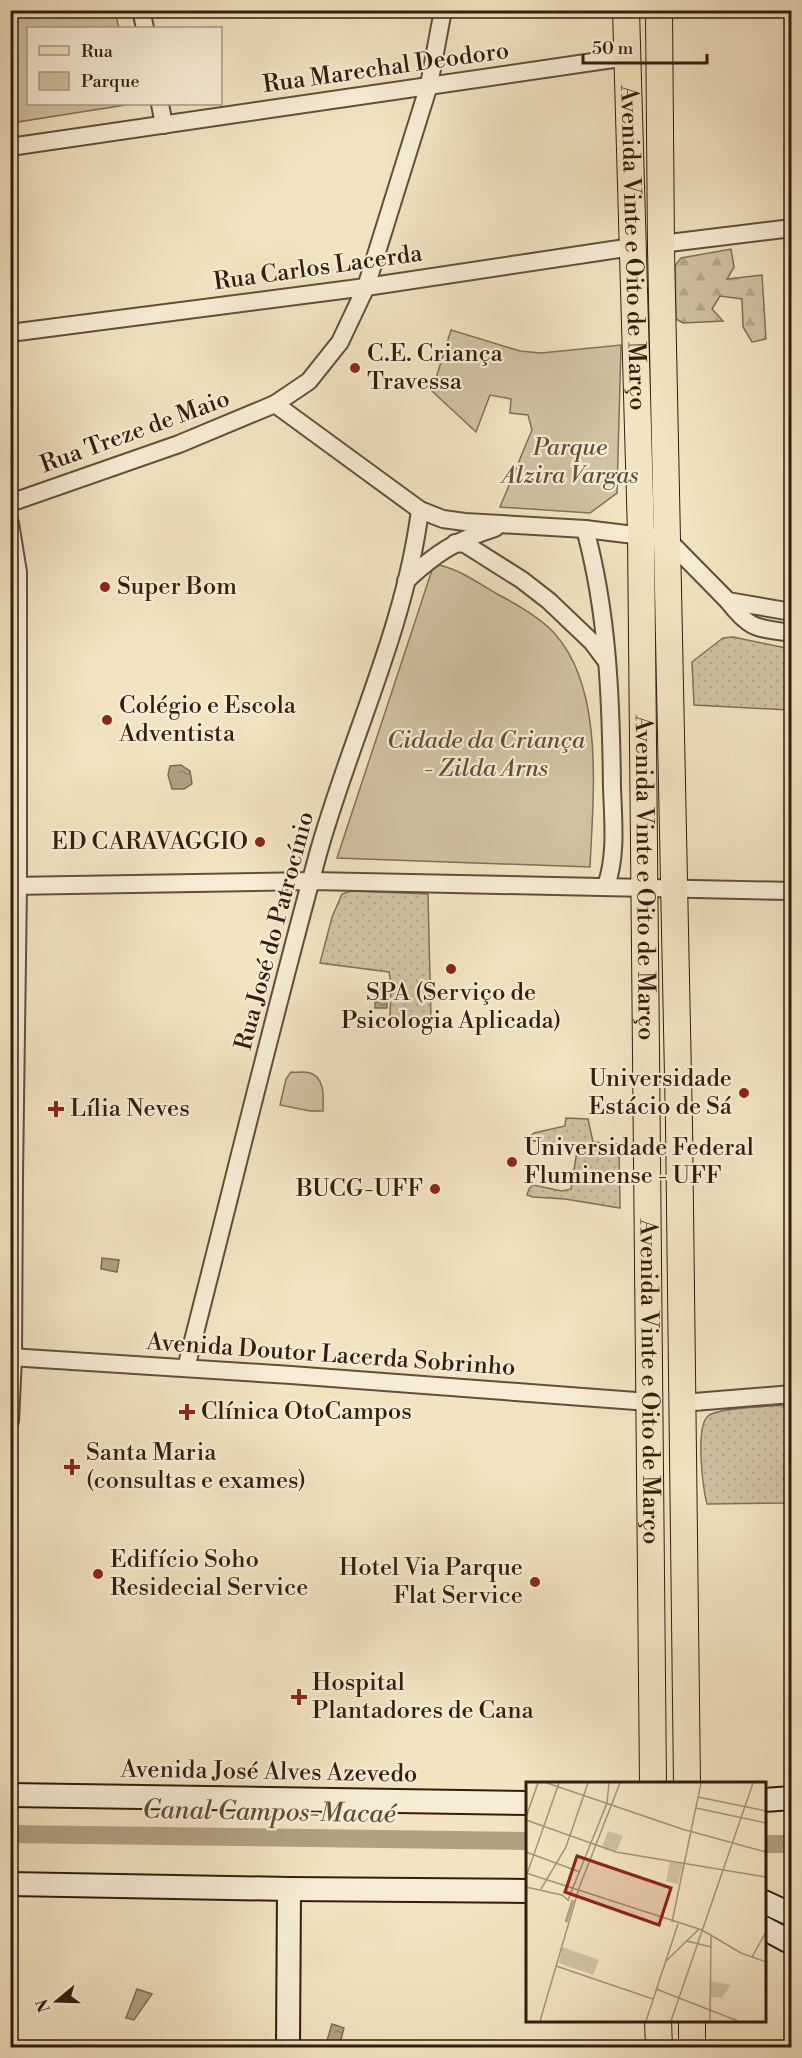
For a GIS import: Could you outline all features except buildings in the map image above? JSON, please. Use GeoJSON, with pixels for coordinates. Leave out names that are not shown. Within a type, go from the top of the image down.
{"type":"FeatureCollection","features":[{"type":"Feature","properties":{"kind":"main road","name":"Avenida Vinte e Oito de Março"},"geometry":{"type":"LineString","coordinates":[[626,10],[641,534],[653,1782]]}},
{"type":"Feature","properties":{"kind":"main road","name":"Avenida Vinte e Oito de Março"},"geometry":{"type":"LineString","coordinates":[[659,10],[681,1245],[687,1782]]}},
{"type":"Feature","properties":{"kind":"main road","name":"Avenida José Alves Azevedo"},"geometry":{"type":"LineString","coordinates":[[10,1795],[526,1803]]}},
{"type":"Feature","properties":{"kind":"main road"},"geometry":{"type":"LineString","coordinates":[[766,1800],[792,1798]]}},
{"type":"Feature","properties":{"kind":"main road"},"geometry":{"type":"LineString","coordinates":[[10,1884],[526,1891]]}},
{"type":"Feature","properties":{"kind":"main road"},"geometry":{"type":"LineString","coordinates":[[288,2048],[289,1889]]}},
{"type":"Feature","properties":{"kind":"main road"},"geometry":{"type":"LineString","coordinates":[[766,1902],[792,1915]]}},
{"type":"Feature","properties":{"kind":"main road"},"geometry":{"type":"LineString","coordinates":[[766,1929],[792,1943]]}},
{"type":"Feature","properties":{"kind":"main road"},"geometry":{"type":"LineString","coordinates":[[658,2022],[659,2048]]}},
{"type":"Feature","properties":{"kind":"main road"},"geometry":{"type":"LineString","coordinates":[[692,2022],[692,2048]]}},
{"type":"Feature","properties":{"kind":"street"},"geometry":{"type":"LineString","coordinates":[[141,10],[145,27]]}},
{"type":"Feature","properties":{"kind":"street","name":"Rua Treze de Maio"},"geometry":{"type":"LineString","coordinates":[[10,503],[179,444],[274,404],[309,381],[340,342],[366,287],[429,85],[443,10]]}},
{"type":"Feature","properties":{"kind":"street","name":"Rua Marechal Deodoro"},"geometry":{"type":"LineString","coordinates":[[10,147],[627,57]]}},
{"type":"Feature","properties":{"kind":"street"},"geometry":{"type":"LineString","coordinates":[[160,105],[164,125]]}},
{"type":"Feature","properties":{"kind":"street"},"geometry":{"type":"LineString","coordinates":[[662,244],[792,228]]}},
{"type":"Feature","properties":{"kind":"street","name":"Rua Carlos Lacerda"},"geometry":{"type":"LineString","coordinates":[[10,333],[366,287],[632,247]]}},
{"type":"Feature","properties":{"kind":"street"},"geometry":{"type":"LineString","coordinates":[[274,404],[420,510],[443,519],[585,529],[641,534],[667,539],[728,601],[746,623],[754,627],[792,633]]}},
{"type":"Feature","properties":{"kind":"street","name":"Rua José do Patrocínio"},"geometry":{"type":"LineString","coordinates":[[186,1368],[319,853],[392,630],[406,581],[420,510]]}},
{"type":"Feature","properties":{"kind":"street"},"geometry":{"type":"LineString","coordinates":[[10,523],[18,572],[10,1421]]}},
{"type":"Feature","properties":{"kind":"street"},"geometry":{"type":"LineString","coordinates":[[406,581],[428,560],[455,543],[505,525]]}},
{"type":"Feature","properties":{"kind":"street"},"geometry":{"type":"LineString","coordinates":[[585,529],[598,587],[608,663],[612,740],[613,845],[611,873],[606,886]]}},
{"type":"Feature","properties":{"kind":"street"},"geometry":{"type":"LineString","coordinates":[[455,543],[465,544],[522,580],[574,624],[608,663]]}},
{"type":"Feature","properties":{"kind":"street"},"geometry":{"type":"LineString","coordinates":[[728,601],[792,612]]}},
{"type":"Feature","properties":{"kind":"street"},"geometry":{"type":"LineString","coordinates":[[14,886],[312,881],[792,891]]}},
{"type":"Feature","properties":{"kind":"street","name":"Avenida Doutor Lacerda Sobrinho"},"geometry":{"type":"LineString","coordinates":[[12,1357],[649,1402]]}},
{"type":"Feature","properties":{"kind":"street"},"geometry":{"type":"LineString","coordinates":[[682,1403],[792,1394]]}},
{"type":"Feature","properties":{"kind":"green space"},"geometry":{"type":"Polygon","coordinates":[[[11,10],[115,11],[119,27],[27,27],[27,105],[126,105],[11,123],[11,10]]]}},
{"type":"Feature","properties":{"kind":"green space"},"geometry":{"type":"Polygon","coordinates":[[[731,249],[734,267],[727,279],[762,275],[766,339],[752,342],[743,327],[742,299],[720,296],[712,309],[723,321],[683,323],[676,319],[675,266],[681,258],[731,249]]]}},
{"type":"Feature","properties":{"kind":"green space","name":"Parque Alzira Vargas"},"geometry":{"type":"Polygon","coordinates":[[[451,330],[520,351],[541,353],[621,345],[617,493],[590,513],[500,507],[532,430],[528,415],[510,413],[511,399],[490,395],[476,432],[432,391],[451,330]]]}},
{"type":"Feature","properties":{"kind":"green space","name":"Cidade da Criança - Zilda Arns"},"geometry":{"type":"Polygon","coordinates":[[[434,564],[460,572],[529,612],[555,634],[571,657],[582,684],[589,714],[592,745],[593,809],[590,867],[337,858],[434,564]]]}},
{"type":"Feature","properties":{"kind":"green space"},"geometry":{"type":"Polygon","coordinates":[[[733,637],[791,649],[791,733],[788,710],[694,705],[692,662],[723,638],[733,637]]]}},
{"type":"Feature","properties":{"kind":"green space"},"geometry":{"type":"Polygon","coordinates":[[[351,891],[428,894],[431,1019],[390,1019],[389,972],[320,963],[332,917],[342,894],[351,891]]]}},
{"type":"Feature","properties":{"kind":"green space"},"geometry":{"type":"Polygon","coordinates":[[[291,1072],[310,1073],[319,1079],[323,1095],[323,1111],[280,1105],[286,1079],[291,1072]]]}},
{"type":"Feature","properties":{"kind":"green space"},"geometry":{"type":"Polygon","coordinates":[[[566,1118],[588,1119],[593,1142],[619,1144],[620,1208],[527,1195],[533,1185],[562,1191],[571,1189],[576,1146],[533,1141],[528,1138],[534,1133],[565,1126],[566,1118]]]}},
{"type":"Feature","properties":{"kind":"green space"},"geometry":{"type":"Polygon","coordinates":[[[791,1405],[791,1503],[707,1504],[701,1445],[704,1422],[708,1416],[734,1409],[791,1405]]]}},
{"type":"Feature","properties":{"kind":"water"},"geometry":{"type":"Polygon","coordinates":[[[181,765],[190,771],[192,784],[184,789],[172,789],[168,775],[170,766],[181,765]]]}},
{"type":"Feature","properties":{"kind":"water"},"geometry":{"type":"Polygon","coordinates":[[[375,986],[387,986],[387,1008],[375,1008],[375,986]]]}},
{"type":"Feature","properties":{"kind":"water"},"geometry":{"type":"Polygon","coordinates":[[[102,1258],[119,1260],[117,1272],[101,1269],[102,1258]]]}},
{"type":"Feature","properties":{"kind":"water"},"geometry":{"type":"Polygon","coordinates":[[[137,1989],[152,1994],[134,2020],[126,2018],[137,1989]]]}},
{"type":"Feature","properties":{"kind":"water"},"geometry":{"type":"Polygon","coordinates":[[[332,2024],[344,2028],[339,2047],[325,2047],[332,2024]]]}},
{"type":"Feature","properties":{"kind":"waterway","name":"Canal Campos-Macaé"},"geometry":{"type":"LineString","coordinates":[[10,1834],[526,1841]]}},
{"type":"Feature","properties":{"kind":"waterway","name":"Canal Campos-Macaé"},"geometry":{"type":"LineString","coordinates":[[766,1844],[792,1844]]}},
{"type":"Feature","properties":{"kind":"place","name":"C.E. Criança Travessa"},"geometry":{"type":"Point","coordinates":[355,368]}},
{"type":"Feature","properties":{"kind":"place","name":"Super Bom"},"geometry":{"type":"Point","coordinates":[105,587]}},
{"type":"Feature","properties":{"kind":"place","name":"Colégio e Escola Adventista"},"geometry":{"type":"Point","coordinates":[107,720]}},
{"type":"Feature","properties":{"kind":"place","name":"ED CARAVAGGIO"},"geometry":{"type":"Point","coordinates":[260,842]}},
{"type":"Feature","properties":{"kind":"place","name":"SPA (Serviço de Psicologia Aplicada)"},"geometry":{"type":"Point","coordinates":[451,969]}},
{"type":"Feature","properties":{"kind":"place","name":"Universidade Estácio de Sá"},"geometry":{"type":"Point","coordinates":[744,1093]}},
{"type":"Feature","properties":{"kind":"place","name":"Lília Neves"},"geometry":{"type":"Point","coordinates":[56,1109]}},
{"type":"Feature","properties":{"kind":"place","name":"Universidade Federal Fluminense - UFF"},"geometry":{"type":"Point","coordinates":[512,1162]}},
{"type":"Feature","properties":{"kind":"place","name":"BUCG-UFF"},"geometry":{"type":"Point","coordinates":[435,1189]}},
{"type":"Feature","properties":{"kind":"place","name":"Clínica OtoCampos"},"geometry":{"type":"Point","coordinates":[187,1412]}},
{"type":"Feature","properties":{"kind":"place","name":"Santa Maria (consultas e exames)"},"geometry":{"type":"Point","coordinates":[72,1467]}},
{"type":"Feature","properties":{"kind":"place","name":"Edifício Soho Residecial Service"},"geometry":{"type":"Point","coordinates":[98,1574]}},
{"type":"Feature","properties":{"kind":"place","name":"Hotel Via Parque Flat Service"},"geometry":{"type":"Point","coordinates":[535,1582]}},
{"type":"Feature","properties":{"kind":"place","name":"Hospital Plantadores de Cana"},"geometry":{"type":"Point","coordinates":[299,1697]}}]}
